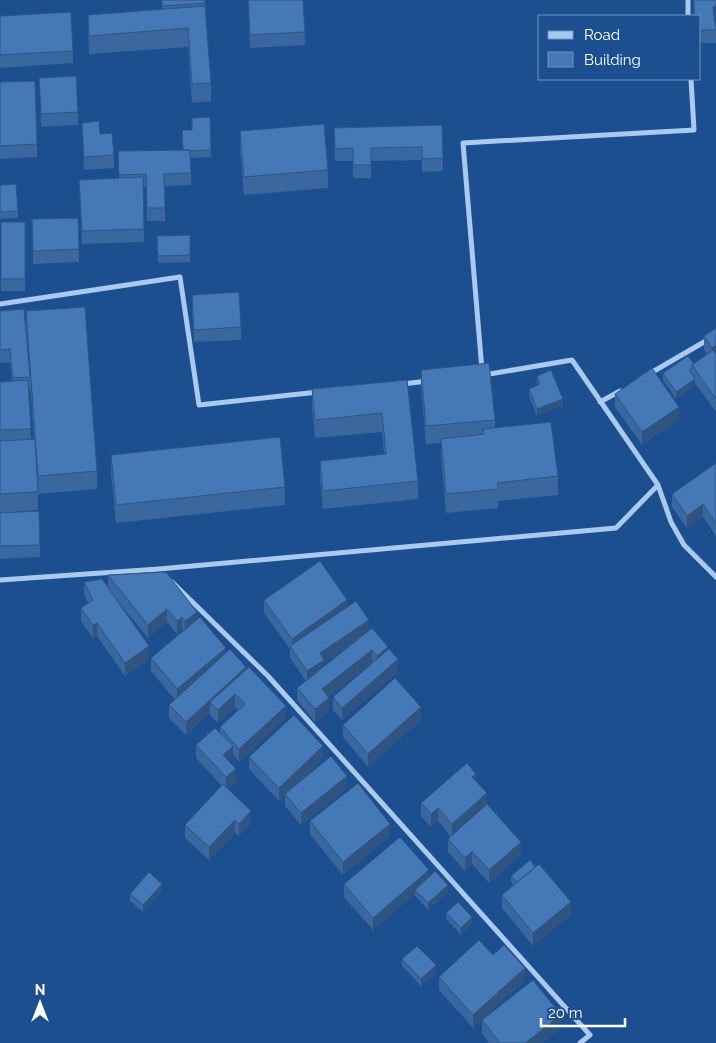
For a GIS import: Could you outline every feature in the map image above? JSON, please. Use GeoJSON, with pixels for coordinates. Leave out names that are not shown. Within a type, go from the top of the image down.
{"type":"FeatureCollection","features":[{"type":"Feature","properties":{"kind":"street"},"geometry":{"type":"LineString","coordinates":[[688,0],[688,15]]}},
{"type":"Feature","properties":{"kind":"street"},"geometry":{"type":"LineString","coordinates":[[692,80],[694,130],[463,143],[483,375],[572,360],[658,485],[670,522],[684,546],[715,576]]}},
{"type":"Feature","properties":{"kind":"street"},"geometry":{"type":"LineString","coordinates":[[0,304],[180,277],[199,405],[326,392]]}},
{"type":"Feature","properties":{"kind":"street"},"geometry":{"type":"LineString","coordinates":[[642,378],[716,335]]}},
{"type":"Feature","properties":{"kind":"street"},"geometry":{"type":"LineString","coordinates":[[395,384],[434,380]]}},
{"type":"Feature","properties":{"kind":"street"},"geometry":{"type":"LineString","coordinates":[[600,402],[625,388]]}},
{"type":"Feature","properties":{"kind":"street"},"geometry":{"type":"LineString","coordinates":[[0,580],[159,569],[616,528],[658,485]]}},
{"type":"Feature","properties":{"kind":"street"},"geometry":{"type":"LineString","coordinates":[[159,569],[268,676],[590,1035],[580,1043]]}},
{"type":"Feature","properties":{"kind":"building"},"geometry":{"type":"Polygon","coordinates":[[[162,0],[205,0],[205,3],[162,6],[162,0]]]}},
{"type":"Feature","properties":{"kind":"building"},"geometry":{"type":"Polygon","coordinates":[[[248,0],[303,0],[305,32],[250,35],[248,0]]]}},
{"type":"Feature","properties":{"kind":"building"},"geometry":{"type":"Polygon","coordinates":[[[694,0],[716,0],[716,5],[713,7],[716,30],[701,30],[701,15],[694,15],[694,0]]]}},
{"type":"Feature","properties":{"kind":"building"},"geometry":{"type":"Polygon","coordinates":[[[205,6],[211,83],[192,84],[188,28],[89,36],[88,15],[205,6]]]}},
{"type":"Feature","properties":{"kind":"building"},"geometry":{"type":"Polygon","coordinates":[[[71,12],[73,51],[0,55],[0,16],[71,12]]]}},
{"type":"Feature","properties":{"kind":"building"},"geometry":{"type":"Polygon","coordinates":[[[76,76],[78,112],[41,114],[39,78],[76,76]]]}},
{"type":"Feature","properties":{"kind":"building"},"geometry":{"type":"Polygon","coordinates":[[[35,81],[37,144],[0,146],[0,82],[35,81]]]}},
{"type":"Feature","properties":{"kind":"building"},"geometry":{"type":"Polygon","coordinates":[[[210,117],[211,150],[183,150],[182,130],[192,130],[192,118],[210,117]]]}},
{"type":"Feature","properties":{"kind":"building"},"geometry":{"type":"Polygon","coordinates":[[[99,121],[100,134],[112,133],[114,155],[84,157],[82,123],[99,121]]]}},
{"type":"Feature","properties":{"kind":"building"},"geometry":{"type":"Polygon","coordinates":[[[324,124],[328,170],[244,177],[240,131],[324,124]]]}},
{"type":"Feature","properties":{"kind":"building"},"geometry":{"type":"Polygon","coordinates":[[[442,125],[443,158],[422,159],[422,147],[371,148],[371,165],[353,165],[353,148],[335,149],[334,128],[442,125]]]}},
{"type":"Feature","properties":{"kind":"building"},"geometry":{"type":"Polygon","coordinates":[[[190,150],[191,173],[164,174],[165,208],[147,208],[146,174],[119,175],[118,151],[190,150]]]}},
{"type":"Feature","properties":{"kind":"building"},"geometry":{"type":"Polygon","coordinates":[[[143,177],[144,229],[82,231],[79,180],[143,177]]]}},
{"type":"Feature","properties":{"kind":"building"},"geometry":{"type":"Polygon","coordinates":[[[16,184],[18,211],[0,212],[0,185],[16,184]]]}},
{"type":"Feature","properties":{"kind":"building"},"geometry":{"type":"Polygon","coordinates":[[[78,218],[79,249],[33,251],[32,219],[78,218]]]}},
{"type":"Feature","properties":{"kind":"building"},"geometry":{"type":"Polygon","coordinates":[[[1,222],[25,222],[25,279],[1,279],[1,222]]]}},
{"type":"Feature","properties":{"kind":"building"},"geometry":{"type":"Polygon","coordinates":[[[190,235],[190,255],[158,256],[157,236],[190,235]]]}},
{"type":"Feature","properties":{"kind":"building"},"geometry":{"type":"Polygon","coordinates":[[[239,292],[241,327],[194,330],[192,295],[239,292]]]}},
{"type":"Feature","properties":{"kind":"building"},"geometry":{"type":"Polygon","coordinates":[[[85,307],[97,471],[38,476],[26,311],[85,307]]]}},
{"type":"Feature","properties":{"kind":"building"},"geometry":{"type":"Polygon","coordinates":[[[24,309],[30,377],[13,378],[10,349],[0,350],[0,311],[24,309]]]}},
{"type":"Feature","properties":{"kind":"building"},"geometry":{"type":"Polygon","coordinates":[[[716,328],[716,345],[712,348],[704,336],[716,328]]]}},
{"type":"Feature","properties":{"kind":"building"},"geometry":{"type":"Polygon","coordinates":[[[713,350],[716,354],[716,399],[692,365],[713,350]]]}},
{"type":"Feature","properties":{"kind":"building"},"geometry":{"type":"Polygon","coordinates":[[[688,356],[694,364],[692,369],[689,370],[695,379],[676,392],[663,373],[688,356]]]}},
{"type":"Feature","properties":{"kind":"building"},"geometry":{"type":"Polygon","coordinates":[[[489,363],[495,420],[426,426],[421,370],[489,363]]]}},
{"type":"Feature","properties":{"kind":"building"},"geometry":{"type":"Polygon","coordinates":[[[652,368],[679,407],[642,432],[615,394],[652,368]]]}},
{"type":"Feature","properties":{"kind":"building"},"geometry":{"type":"Polygon","coordinates":[[[551,370],[563,399],[537,409],[529,389],[540,384],[537,376],[551,370]]]}},
{"type":"Feature","properties":{"kind":"building"},"geometry":{"type":"Polygon","coordinates":[[[28,380],[31,429],[0,430],[0,382],[28,380]]]}},
{"type":"Feature","properties":{"kind":"building"},"geometry":{"type":"Polygon","coordinates":[[[407,380],[418,481],[323,491],[320,461],[386,454],[382,413],[315,420],[312,389],[407,380]]]}},
{"type":"Feature","properties":{"kind":"building"},"geometry":{"type":"Polygon","coordinates":[[[551,422],[558,476],[497,483],[498,489],[446,494],[441,439],[484,434],[483,429],[551,422]]]}},
{"type":"Feature","properties":{"kind":"building"},"geometry":{"type":"Polygon","coordinates":[[[280,437],[285,487],[116,505],[111,455],[280,437]]]}},
{"type":"Feature","properties":{"kind":"building"},"geometry":{"type":"Polygon","coordinates":[[[35,439],[38,492],[0,494],[0,441],[35,439]]]}},
{"type":"Feature","properties":{"kind":"building"},"geometry":{"type":"Polygon","coordinates":[[[716,463],[716,523],[703,504],[687,516],[672,494],[716,463]]]}},
{"type":"Feature","properties":{"kind":"building"},"geometry":{"type":"Polygon","coordinates":[[[39,511],[40,545],[0,546],[0,513],[39,511]]]}},
{"type":"Feature","properties":{"kind":"building"},"geometry":{"type":"Polygon","coordinates":[[[320,561],[347,600],[292,639],[264,600],[320,561]]]}},
{"type":"Feature","properties":{"kind":"building"},"geometry":{"type":"Polygon","coordinates":[[[166,572],[197,612],[185,621],[182,617],[177,621],[167,609],[148,625],[108,575],[166,572]]]}},
{"type":"Feature","properties":{"kind":"building"},"geometry":{"type":"Polygon","coordinates":[[[102,579],[149,646],[125,663],[97,623],[93,625],[81,608],[93,600],[84,582],[102,579]]]}},
{"type":"Feature","properties":{"kind":"building"},"geometry":{"type":"Polygon","coordinates":[[[356,601],[369,620],[320,653],[324,660],[307,671],[290,646],[356,601]]]}},
{"type":"Feature","properties":{"kind":"building"},"geometry":{"type":"Polygon","coordinates":[[[200,617],[226,648],[177,689],[151,658],[200,617]]]}},
{"type":"Feature","properties":{"kind":"building"},"geometry":{"type":"Polygon","coordinates":[[[372,628],[388,647],[377,656],[372,650],[322,689],[329,698],[315,709],[297,688],[372,628]]]}},
{"type":"Feature","properties":{"kind":"building"},"geometry":{"type":"Polygon","coordinates":[[[230,649],[246,667],[186,722],[169,705],[230,649]]]}},
{"type":"Feature","properties":{"kind":"building"},"geometry":{"type":"Polygon","coordinates":[[[389,649],[398,659],[342,708],[333,697],[389,649]]]}},
{"type":"Feature","properties":{"kind":"building"},"geometry":{"type":"Polygon","coordinates":[[[249,667],[286,706],[239,749],[220,727],[245,704],[235,694],[218,710],[210,702],[249,667]]]}},
{"type":"Feature","properties":{"kind":"building"},"geometry":{"type":"Polygon","coordinates":[[[395,678],[421,707],[368,754],[343,725],[395,678]]]}},
{"type":"Feature","properties":{"kind":"building"},"geometry":{"type":"Polygon","coordinates":[[[294,715],[323,746],[279,788],[249,757],[294,715]]]}},
{"type":"Feature","properties":{"kind":"building"},"geometry":{"type":"Polygon","coordinates":[[[215,728],[233,746],[223,755],[236,769],[226,777],[196,745],[215,728]]]}},
{"type":"Feature","properties":{"kind":"building"},"geometry":{"type":"Polygon","coordinates":[[[331,756],[347,776],[301,813],[285,794],[331,756]]]}},
{"type":"Feature","properties":{"kind":"building"},"geometry":{"type":"Polygon","coordinates":[[[467,763],[476,774],[472,777],[487,793],[452,824],[438,808],[431,814],[421,803],[467,763]]]}},
{"type":"Feature","properties":{"kind":"building"},"geometry":{"type":"Polygon","coordinates":[[[358,783],[390,824],[343,862],[310,821],[358,783]]]}},
{"type":"Feature","properties":{"kind":"building"},"geometry":{"type":"Polygon","coordinates":[[[223,784],[251,811],[239,824],[235,820],[209,847],[185,825],[223,784]]]}},
{"type":"Feature","properties":{"kind":"building"},"geometry":{"type":"Polygon","coordinates":[[[487,804],[521,842],[489,870],[472,851],[465,858],[448,839],[487,804]]]}},
{"type":"Feature","properties":{"kind":"building"},"geometry":{"type":"Polygon","coordinates":[[[400,837],[429,870],[373,918],[344,884],[400,837]]]}},
{"type":"Feature","properties":{"kind":"building"},"geometry":{"type":"Polygon","coordinates":[[[530,860],[535,867],[517,882],[511,876],[530,860]]]}},
{"type":"Feature","properties":{"kind":"building"},"geometry":{"type":"Polygon","coordinates":[[[539,864],[571,902],[533,933],[502,895],[539,864]]]}},
{"type":"Feature","properties":{"kind":"building"},"geometry":{"type":"Polygon","coordinates":[[[435,871],[448,885],[428,903],[415,890],[435,871]]]}},
{"type":"Feature","properties":{"kind":"building"},"geometry":{"type":"Polygon","coordinates":[[[149,872],[162,884],[143,905],[130,894],[149,872]]]}},
{"type":"Feature","properties":{"kind":"building"},"geometry":{"type":"Polygon","coordinates":[[[458,902],[472,917],[461,928],[446,913],[458,902]]]}},
{"type":"Feature","properties":{"kind":"building"},"geometry":{"type":"Polygon","coordinates":[[[479,940],[493,955],[504,945],[525,968],[473,1015],[439,977],[479,940]]]}},
{"type":"Feature","properties":{"kind":"building"},"geometry":{"type":"Polygon","coordinates":[[[417,946],[436,965],[421,979],[402,959],[417,946]]]}},
{"type":"Feature","properties":{"kind":"building"},"geometry":{"type":"Polygon","coordinates":[[[533,980],[561,1015],[525,1043],[500,1043],[482,1020],[533,980]]]}}]}
